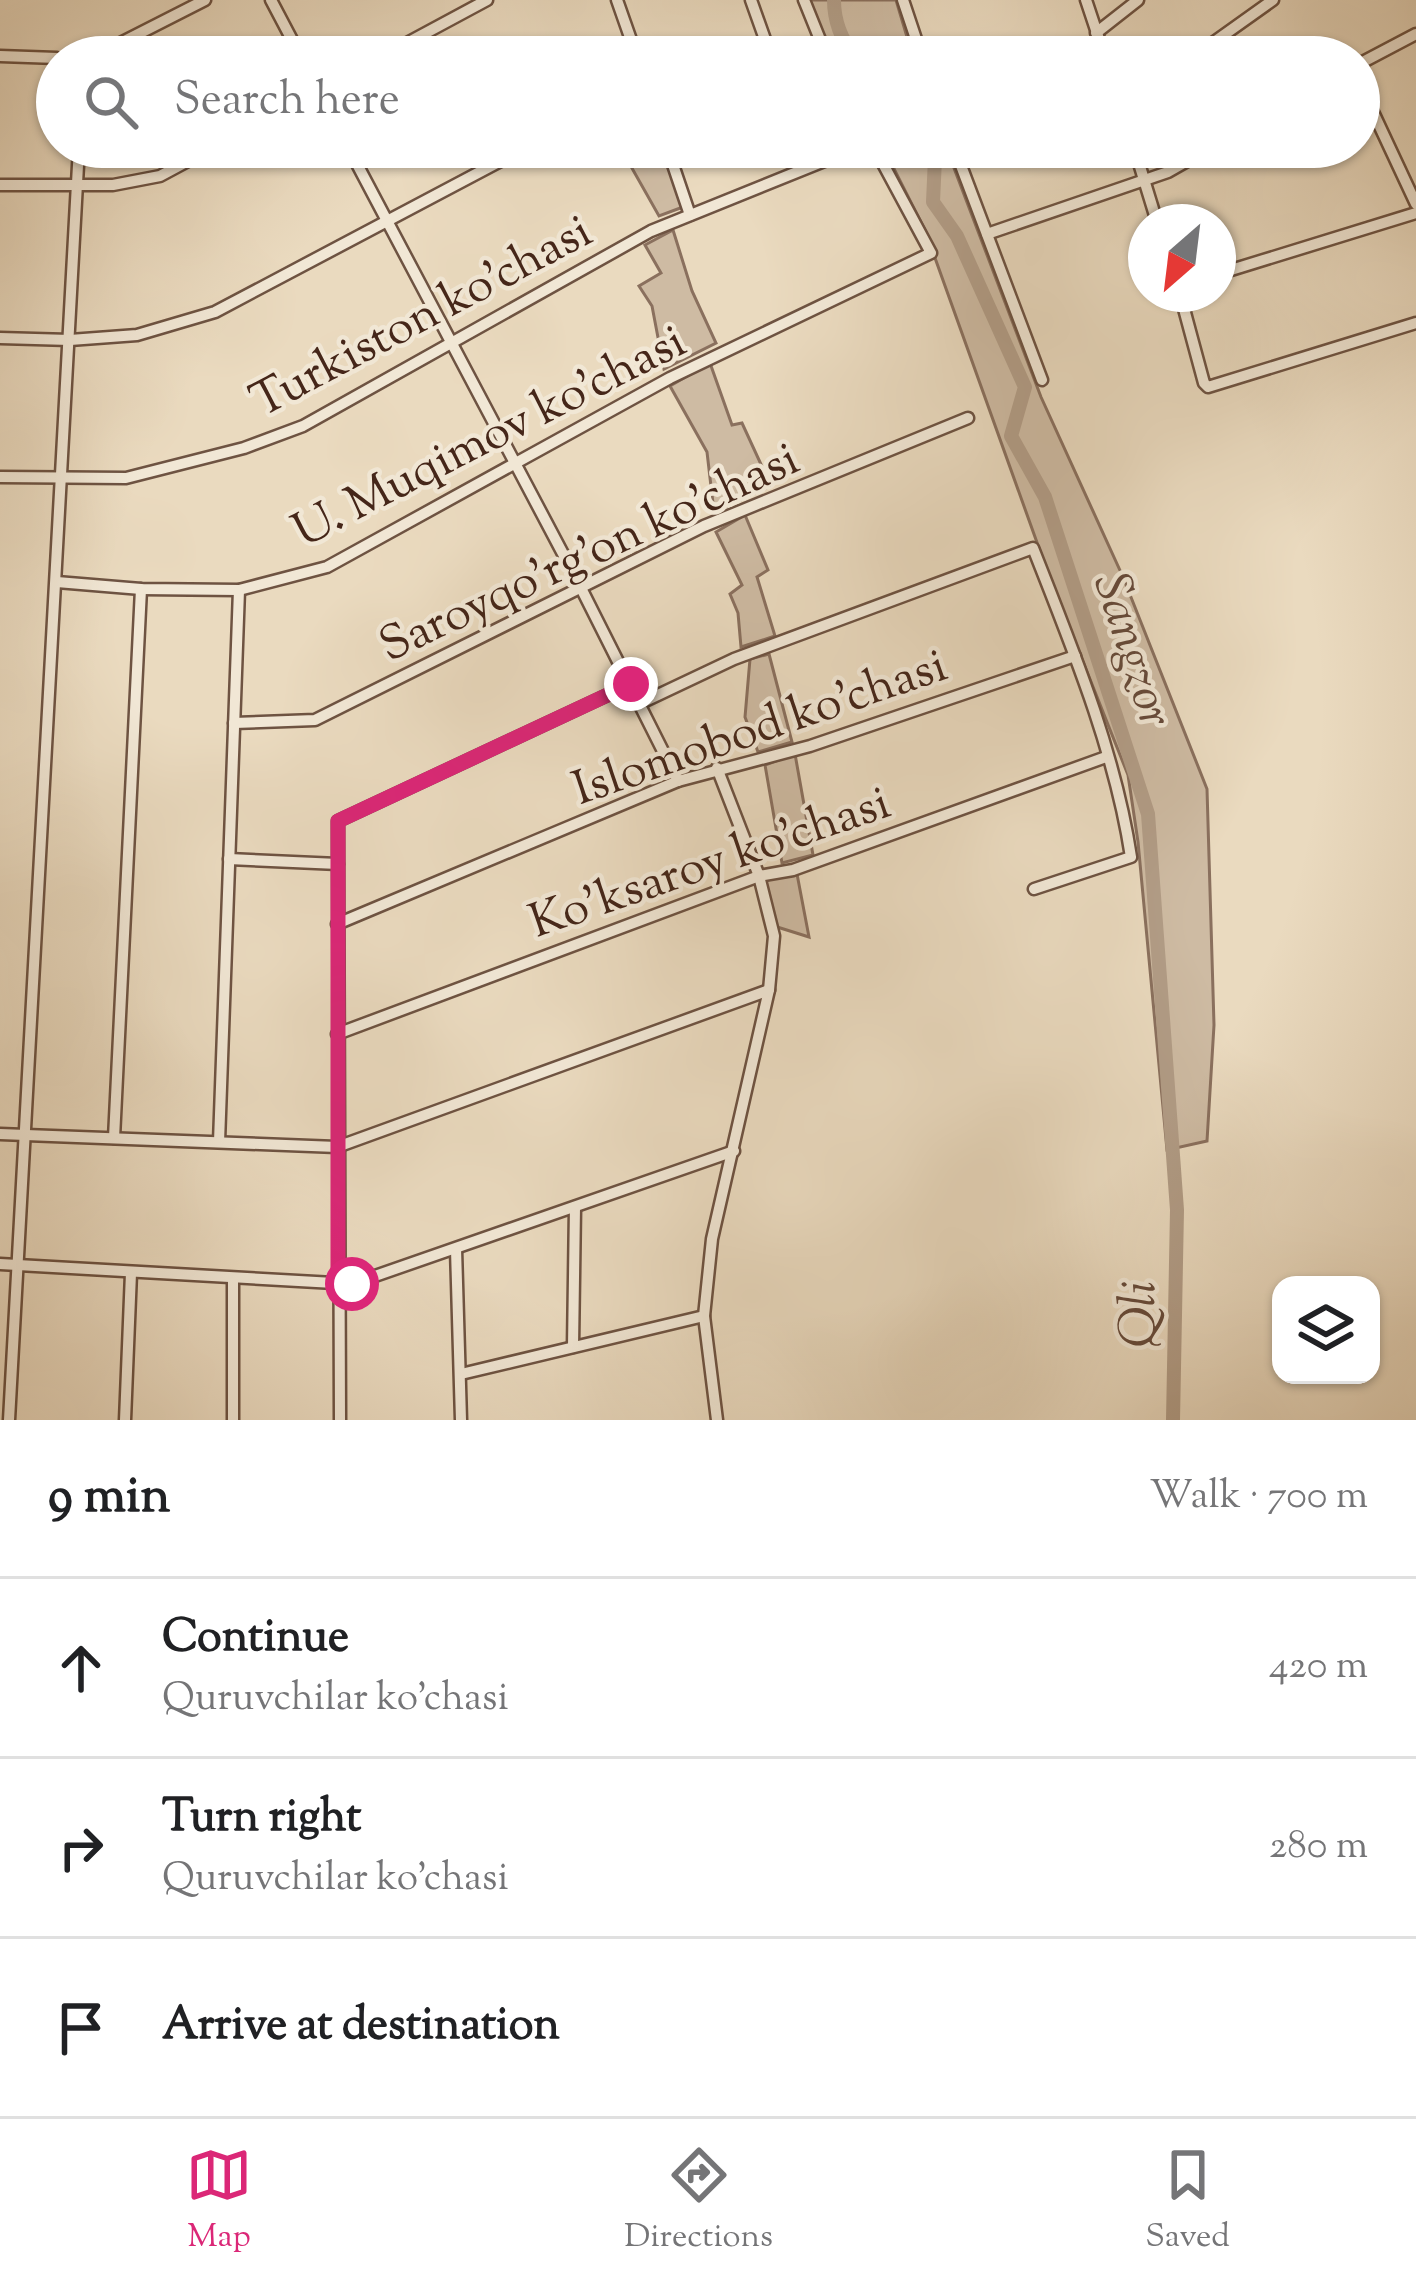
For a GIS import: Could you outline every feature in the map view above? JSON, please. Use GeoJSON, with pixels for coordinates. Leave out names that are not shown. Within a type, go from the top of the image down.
{"type":"FeatureCollection","features":[{"type":"Feature","properties":{"kind":"street"},"geometry":{"type":"LineString","coordinates":[[135,36],[206,0]]}},
{"type":"Feature","properties":{"kind":"street"},"geometry":{"type":"LineString","coordinates":[[271,0],[290,36]]}},
{"type":"Feature","properties":{"kind":"street"},"geometry":{"type":"LineString","coordinates":[[420,36],[487,0]]}},
{"type":"Feature","properties":{"kind":"street"},"geometry":{"type":"LineString","coordinates":[[617,0],[630,36]]}},
{"type":"Feature","properties":{"kind":"street"},"geometry":{"type":"LineString","coordinates":[[751,0],[764,36]]}},
{"type":"Feature","properties":{"kind":"street"},"geometry":{"type":"LineString","coordinates":[[804,0],[819,36]]}},
{"type":"Feature","properties":{"kind":"street"},"geometry":{"type":"LineString","coordinates":[[903,0],[915,36]]}},
{"type":"Feature","properties":{"kind":"street"},"geometry":{"type":"LineString","coordinates":[[1085,0],[1097,36]]}},
{"type":"Feature","properties":{"kind":"street"},"geometry":{"type":"LineString","coordinates":[[1096,32],[1138,0]]}},
{"type":"Feature","properties":{"kind":"street"},"geometry":{"type":"LineString","coordinates":[[1222,36],[1273,0]]}},
{"type":"Feature","properties":{"kind":"street"},"geometry":{"type":"LineString","coordinates":[[1380,53],[1416,34]]}},
{"type":"Feature","properties":{"kind":"street"},"geometry":{"type":"LineString","coordinates":[[0,56],[36,57]]}},
{"type":"Feature","properties":{"kind":"street"},"geometry":{"type":"LineString","coordinates":[[1236,268],[1416,208],[1380,128]]}},
{"type":"Feature","properties":{"kind":"street"},"geometry":{"type":"LineString","coordinates":[[9,1420],[77,168]]}},
{"type":"Feature","properties":{"kind":"street"},"geometry":{"type":"LineString","coordinates":[[0,185],[75,188],[160,176],[175,168]]}},
{"type":"Feature","properties":{"kind":"street"},"geometry":{"type":"LineString","coordinates":[[358,168],[678,781]]}},
{"type":"Feature","properties":{"kind":"street"},"geometry":{"type":"LineString","coordinates":[[0,338],[137,335],[215,312],[488,168]]}},
{"type":"Feature","properties":{"kind":"street"},"geometry":{"type":"LineString","coordinates":[[674,168],[690,215]]}},
{"type":"Feature","properties":{"kind":"street","name":"Turkiston ko'chasi"},"geometry":{"type":"LineString","coordinates":[[0,477],[126,478],[244,448],[303,426],[651,231],[807,168]]}},
{"type":"Feature","properties":{"kind":"street","name":"U. Muqimov ko'chasi"},"geometry":{"type":"LineString","coordinates":[[57,582],[239,590],[327,567],[670,379],[932,254],[885,168]]}},
{"type":"Feature","properties":{"kind":"street"},"geometry":{"type":"LineString","coordinates":[[962,168],[1042,380]]}},
{"type":"Feature","properties":{"kind":"street"},"geometry":{"type":"LineString","coordinates":[[1140,168],[1151,204]]}},
{"type":"Feature","properties":{"kind":"street"},"geometry":{"type":"LineString","coordinates":[[986,234],[1175,168]]}},
{"type":"Feature","properties":{"kind":"street"},"geometry":{"type":"LineString","coordinates":[[1185,312],[1204,383],[1213,385],[1416,322]]}},
{"type":"Feature","properties":{"kind":"street","name":"Saroyqo'rg'on ko'chasi"},"geometry":{"type":"LineString","coordinates":[[234,723],[315,720],[704,526],[968,418]]}},
{"type":"Feature","properties":{"kind":"street"},"geometry":{"type":"LineString","coordinates":[[641,703],[734,659],[1033,548],[1075,656],[1124,813],[1131,857],[1034,890]]}},
{"type":"Feature","properties":{"kind":"street"},"geometry":{"type":"LineString","coordinates":[[114,1138],[141,589]]}},
{"type":"Feature","properties":{"kind":"street"},"geometry":{"type":"LineString","coordinates":[[219,1142],[239,590]]}},
{"type":"Feature","properties":{"kind":"street","name":"Islomobod ko'chasi"},"geometry":{"type":"LineString","coordinates":[[337,924],[678,781],[810,746],[1075,656]]}},
{"type":"Feature","properties":{"kind":"street"},"geometry":{"type":"LineString","coordinates":[[340,1420],[338,821],[631,684]]}},
{"type":"Feature","properties":{"kind":"street","name":"Ko'ksaroy ko'chasi"},"geometry":{"type":"LineString","coordinates":[[337,1034],[759,876],[793,869],[1106,757]]}},
{"type":"Feature","properties":{"kind":"street"},"geometry":{"type":"LineString","coordinates":[[717,768],[759,876],[774,936],[769,990],[712,1239],[704,1316],[717,1420]]}},
{"type":"Feature","properties":{"kind":"street"},"geometry":{"type":"LineString","coordinates":[[229,859],[338,864]]}},
{"type":"Feature","properties":{"kind":"street"},"geometry":{"type":"LineString","coordinates":[[0,1134],[337,1147],[769,990]]}},
{"type":"Feature","properties":{"kind":"street"},"geometry":{"type":"LineString","coordinates":[[0,1264],[352,1284],[734,1151]]}},
{"type":"Feature","properties":{"kind":"street"},"geometry":{"type":"LineString","coordinates":[[573,1347],[575,1207]]}},
{"type":"Feature","properties":{"kind":"street"},"geometry":{"type":"LineString","coordinates":[[456,1249],[461,1420]]}},
{"type":"Feature","properties":{"kind":"street"},"geometry":{"type":"LineString","coordinates":[[125,1420],[131,1273]]}},
{"type":"Feature","properties":{"kind":"street"},"geometry":{"type":"LineString","coordinates":[[233,1278],[233,1420]]}},
{"type":"Feature","properties":{"kind":"street"},"geometry":{"type":"LineString","coordinates":[[461,1373],[704,1316]]}},
{"type":"Feature","properties":{"kind":"shaded area"},"geometry":{"type":"Polygon","coordinates":[[[809,0],[896,0],[907,36],[824,36],[809,0]]]}},
{"type":"Feature","properties":{"kind":"shaded area"},"geometry":{"type":"Polygon","coordinates":[[[632,168],[670,168],[683,207],[659,216],[632,168]]]}},
{"type":"Feature","properties":{"kind":"shaded area"},"geometry":{"type":"Polygon","coordinates":[[[894,168],[954,168],[1041,397],[1123,577],[1207,789],[1214,1025],[1207,1141],[1167,1150],[1128,775],[1049,576],[925,230],[894,168]]]}},
{"type":"Feature","properties":{"kind":"shaded area"},"geometry":{"type":"Polygon","coordinates":[[[673,230],[692,291],[716,343],[664,369],[652,306],[639,286],[661,273],[645,245],[673,230]]]}},
{"type":"Feature","properties":{"kind":"shaded area"},"geometry":{"type":"Polygon","coordinates":[[[710,363],[732,425],[742,423],[771,486],[714,512],[707,452],[670,386],[710,363]]]}},
{"type":"Feature","properties":{"kind":"shaded area"},"geometry":{"type":"Polygon","coordinates":[[[745,515],[768,570],[757,577],[775,636],[741,647],[738,613],[730,594],[742,585],[716,532],[745,515]]]}},
{"type":"Feature","properties":{"kind":"shaded area"},"geometry":{"type":"Polygon","coordinates":[[[769,654],[792,742],[758,752],[745,717],[750,659],[769,654]]]}},
{"type":"Feature","properties":{"kind":"shaded area"},"geometry":{"type":"Polygon","coordinates":[[[795,754],[813,855],[782,863],[765,765],[795,754]]]}},
{"type":"Feature","properties":{"kind":"shaded area"},"geometry":{"type":"Polygon","coordinates":[[[797,874],[809,937],[774,926],[763,880],[797,874]]]}},
{"type":"Feature","properties":{"kind":"waterway","name":"Sangzor"},"geometry":{"type":"LineString","coordinates":[[834,0],[843,36]]}},
{"type":"Feature","properties":{"kind":"waterway","name":"Sangzor"},"geometry":{"type":"LineString","coordinates":[[935,168],[933,202],[957,236],[1025,387],[1011,436],[1045,497],[1148,814],[1177,1210],[1173,1420]]}},
{"type":"Feature","properties":{"kind":"route"},"geometry":{"type":"LineString","coordinates":[[352,1284],[338,1283],[338,821],[631,684]]}},
{"type":"Feature","properties":{"kind":"water label","name":"Qli"},"geometry":{"type":"Point","coordinates":[1136,1314]}}]}
